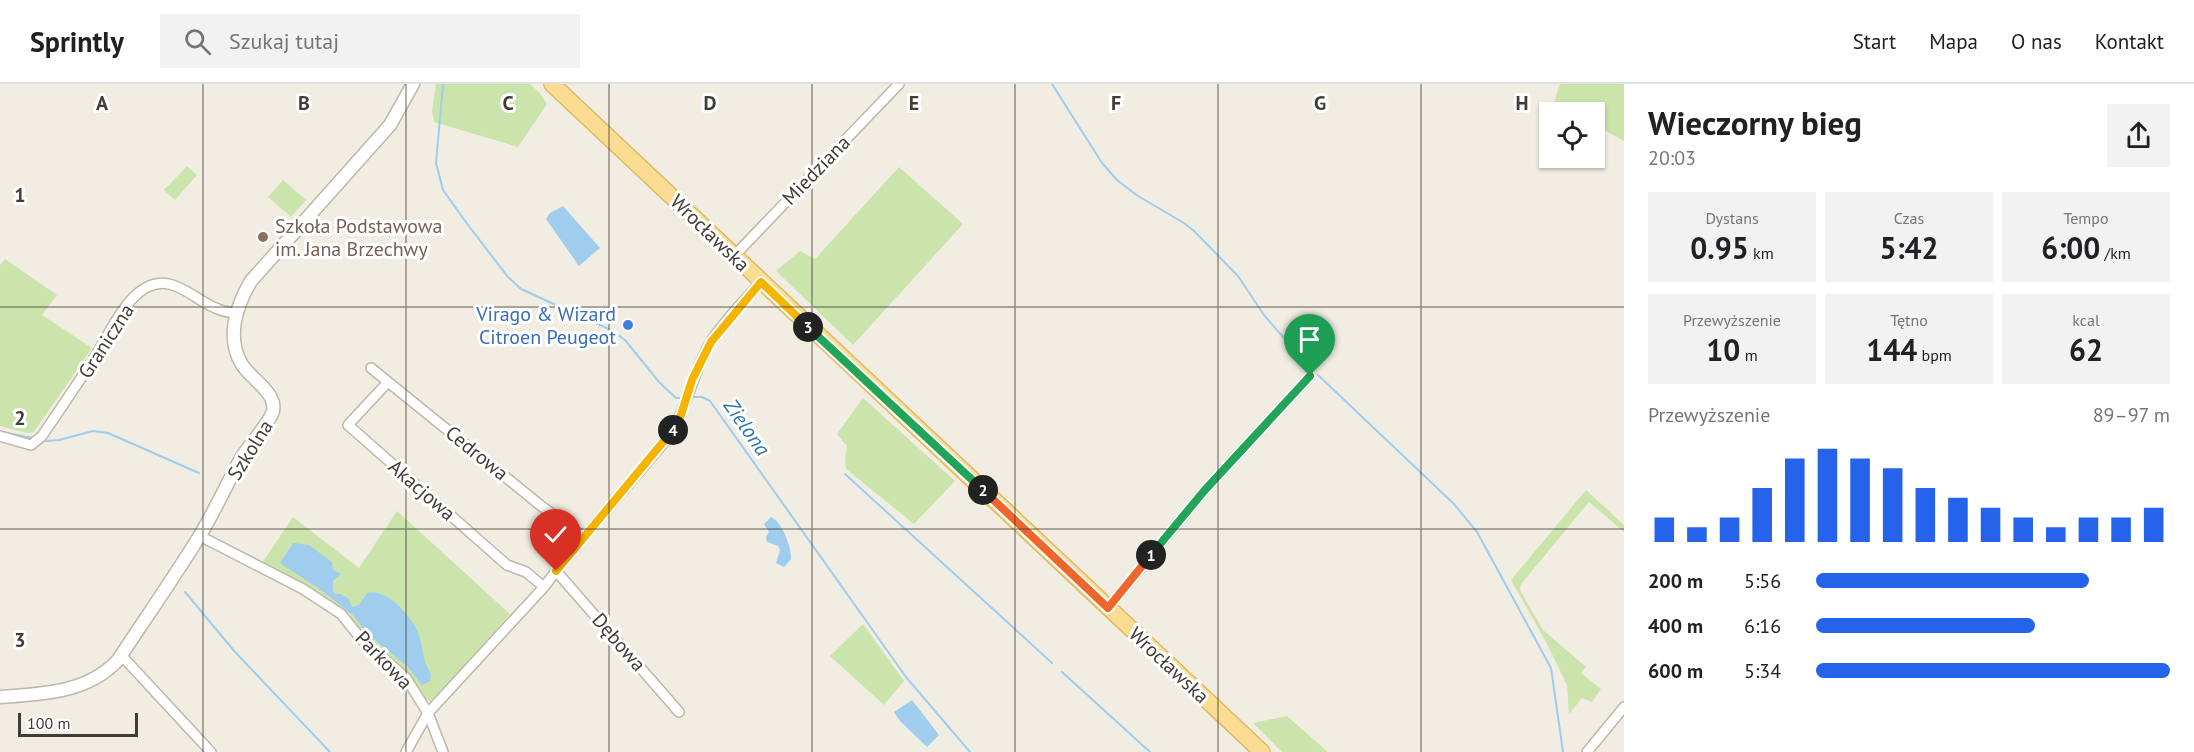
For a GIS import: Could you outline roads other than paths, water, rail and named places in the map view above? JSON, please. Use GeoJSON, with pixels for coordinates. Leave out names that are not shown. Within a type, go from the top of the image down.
{"type":"FeatureCollection","features":[{"type":"Feature","properties":{"kind":"main road","name":"Wrocławska"},"geometry":{"type":"LineString","coordinates":[[552,84],[1262,752]]}},
{"type":"Feature","properties":{"kind":"street","name":"Szkolna"},"geometry":{"type":"LineString","coordinates":[[0,697],[62,691],[83,685],[110,668],[121,655],[200,536],[241,458],[273,412],[272,399],[240,361],[235,337],[238,303],[251,281],[390,124],[413,84]]}},
{"type":"Feature","properties":{"kind":"street","name":"Miedziana"},"geometry":{"type":"LineString","coordinates":[[734,256],[899,84]]}},
{"type":"Feature","properties":{"kind":"street"},"geometry":{"type":"LineString","coordinates":[[406,752],[428,713],[544,587],[666,440],[676,426],[688,392],[711,342],[761,282]]}},
{"type":"Feature","properties":{"kind":"street","name":"Graniczna"},"geometry":{"type":"LineString","coordinates":[[0,436],[31,445],[42,436],[96,357],[111,326],[126,306],[146,289],[168,283],[219,310],[236,313]]}},
{"type":"Feature","properties":{"kind":"street","name":"Cedrowa"},"geometry":{"type":"LineString","coordinates":[[371,368],[540,505],[584,537]]}},
{"type":"Feature","properties":{"kind":"street"},"geometry":{"type":"LineString","coordinates":[[1108,608],[1204,491],[1310,376]]}},
{"type":"Feature","properties":{"kind":"street","name":"Akacjowa"},"geometry":{"type":"LineString","coordinates":[[388,382],[348,425],[507,565],[526,572],[544,587]]}},
{"type":"Feature","properties":{"kind":"street","name":"Parkowa"},"geometry":{"type":"LineString","coordinates":[[200,536],[303,589],[327,603],[349,622],[361,639],[406,678],[428,713],[443,752]]}},
{"type":"Feature","properties":{"kind":"street","name":"Dębowa"},"geometry":{"type":"LineString","coordinates":[[556,571],[679,712]]}},
{"type":"Feature","properties":{"kind":"street"},"geometry":{"type":"LineString","coordinates":[[121,655],[211,752]]}},
{"type":"Feature","properties":{"kind":"street"},"geometry":{"type":"LineString","coordinates":[[1587,752],[1624,707]]}},
{"type":"Feature","properties":{"kind":"water"},"geometry":{"type":"Polygon","coordinates":[[[563,206],[600,248],[579,266],[546,219],[550,213],[563,206]]]}},
{"type":"Feature","properties":{"kind":"water"},"geometry":{"type":"Polygon","coordinates":[[[771,517],[782,529],[790,549],[791,559],[784,567],[776,563],[780,550],[778,546],[767,542],[766,537],[769,532],[764,524],[771,517]]]}},
{"type":"Feature","properties":{"kind":"water"},"geometry":{"type":"Polygon","coordinates":[[[293,543],[309,545],[332,562],[333,570],[341,574],[333,581],[333,590],[335,594],[341,594],[349,599],[352,607],[359,605],[367,593],[374,592],[389,598],[403,610],[417,630],[431,674],[430,681],[422,685],[408,667],[365,632],[355,617],[321,590],[280,563],[293,543]]]}},
{"type":"Feature","properties":{"kind":"water"},"geometry":{"type":"Polygon","coordinates":[[[912,700],[939,735],[927,747],[900,721],[894,712],[912,700]]]}},
{"type":"Feature","properties":{"kind":"waterway","name":"Zielona"},"geometry":{"type":"LineString","coordinates":[[443,84],[436,163],[443,190],[468,225],[508,277],[521,289],[611,330],[625,340],[659,382],[676,398],[684,398]]}},
{"type":"Feature","properties":{"kind":"waterway"},"geometry":{"type":"LineString","coordinates":[[1052,84],[1102,163],[1117,180],[1194,231],[1238,276],[1264,315],[1309,367]]}},
{"type":"Feature","properties":{"kind":"waterway"},"geometry":{"type":"LineString","coordinates":[[1318,375],[1454,504],[1477,532],[1551,668],[1563,752]]}},
{"type":"Feature","properties":{"kind":"waterway","name":"Zielona"},"geometry":{"type":"LineString","coordinates":[[689,397],[702,397],[710,401],[906,677],[970,752]]}},
{"type":"Feature","properties":{"kind":"waterway"},"geometry":{"type":"LineString","coordinates":[[46,441],[93,431],[108,433],[199,473]]}},
{"type":"Feature","properties":{"kind":"waterway"},"geometry":{"type":"LineString","coordinates":[[0,432],[33,438]]}},
{"type":"Feature","properties":{"kind":"waterway"},"geometry":{"type":"LineString","coordinates":[[845,474],[1052,663]]}},
{"type":"Feature","properties":{"kind":"waterway"},"geometry":{"type":"LineString","coordinates":[[185,592],[235,652],[330,752]]}},
{"type":"Feature","properties":{"kind":"waterway"},"geometry":{"type":"LineString","coordinates":[[1062,672],[1150,752]]}},
{"type":"Feature","properties":{"kind":"place","name":"Szkoła Podstawowa im. Jana Brzechwy"},"geometry":{"type":"Point","coordinates":[263,237]}},
{"type":"Feature","properties":{"kind":"place","name":"Virago & Wizard Citroen Peugeot"},"geometry":{"type":"Point","coordinates":[628,325]}}]}
